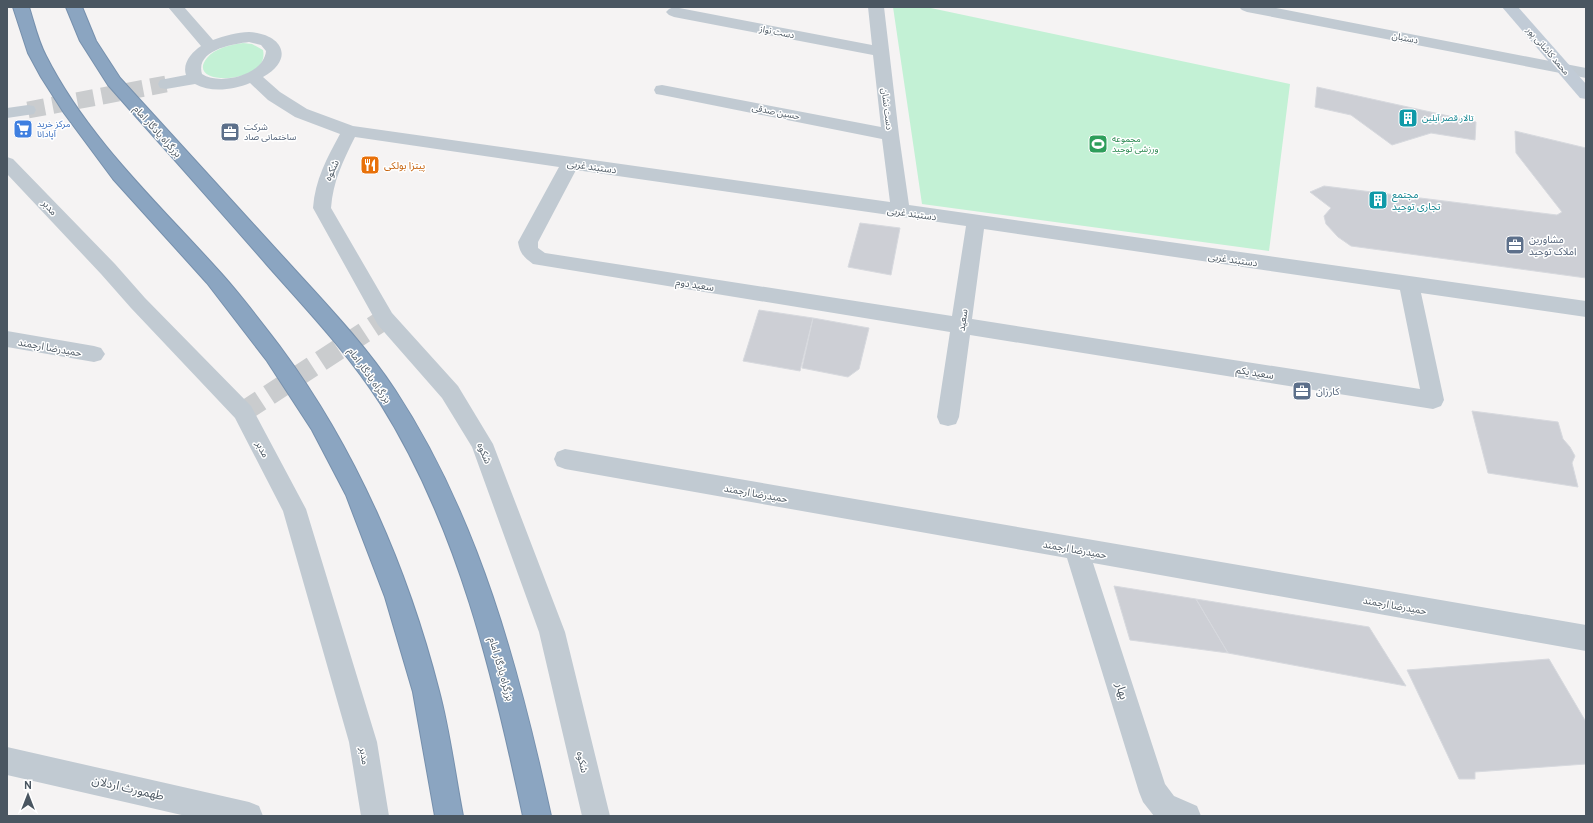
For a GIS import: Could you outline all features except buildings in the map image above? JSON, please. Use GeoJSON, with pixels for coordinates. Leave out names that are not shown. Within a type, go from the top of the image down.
{"type":"FeatureCollection","features":[{"type":"Feature","properties":{"kind":"highway"},"geometry":{"type":"LineString","coordinates":[[21,7],[36,53],[49,77],[70,108],[119,175],[214,278],[274,355],[320,423],[357,492],[398,597],[426,692],[449,816]]}},
{"type":"Feature","properties":{"kind":"highway","name":"بزرگراه یادگار امام"},"geometry":{"type":"LineString","coordinates":[[74,7],[88,41],[114,80],[342,336],[387,396],[394,408],[419,452],[450,516],[484,607],[518,727],[537,816]]}},
{"type":"Feature","properties":{"kind":"street"},"geometry":{"type":"LineString","coordinates":[[176,7],[211,47]]}},
{"type":"Feature","properties":{"kind":"street","name":"دست نشان"},"geometry":{"type":"LineString","coordinates":[[876,7],[890,135],[901,211]]}},
{"type":"Feature","properties":{"kind":"street","name":"دستبان"},"geometry":{"type":"LineString","coordinates":[[1247,7],[1586,73]]}},
{"type":"Feature","properties":{"kind":"street","name":"محمد کاشانی پور"},"geometry":{"type":"LineString","coordinates":[[1510,7],[1586,94]]}},
{"type":"Feature","properties":{"kind":"street","name":"دست نواز"},"geometry":{"type":"LineString","coordinates":[[674,12],[880,51]]}},
{"type":"Feature","properties":{"kind":"street"},"geometry":{"type":"LineString","coordinates":[[242,38],[260,39],[274,48],[274,55],[271,63],[264,70],[253,77],[240,82],[215,84],[204,82],[197,78],[193,72],[193,66],[196,59],[211,47],[223,42],[242,38]]}},
{"type":"Feature","properties":{"kind":"street","name":"دستبند غربی"},"geometry":{"type":"LineString","coordinates":[[253,77],[274,96],[301,113],[350,130],[1586,310]]}},
{"type":"Feature","properties":{"kind":"street"},"geometry":{"type":"LineString","coordinates":[[166,84],[197,78]]}},
{"type":"Feature","properties":{"kind":"street","name":"حسین صدقی"},"geometry":{"type":"LineString","coordinates":[[662,90],[890,135]]}},
{"type":"Feature","properties":{"kind":"street"},"geometry":{"type":"LineString","coordinates":[[7,113],[28,110]]}},
{"type":"Feature","properties":{"kind":"street","name":"شکوه"},"geometry":{"type":"LineString","coordinates":[[350,130],[327,176],[322,192],[322,208],[385,319],[450,392],[482,444],[552,632],[596,816]]}},
{"type":"Feature","properties":{"kind":"street","name":"سعید دوم"},"geometry":{"type":"LineString","coordinates":[[570,163],[528,242],[530,251],[540,259],[961,325]]}},
{"type":"Feature","properties":{"kind":"street","name":"مدبر"},"geometry":{"type":"LineString","coordinates":[[7,164],[243,412],[294,509],[363,742],[374,816]]}},
{"type":"Feature","properties":{"kind":"street","name":"سعید"},"geometry":{"type":"LineString","coordinates":[[948,417],[976,222]]}},
{"type":"Feature","properties":{"kind":"street","name":"سعید یکم"},"geometry":{"type":"LineString","coordinates":[[961,325],[1433,400],[1409,285]]}},
{"type":"Feature","properties":{"kind":"street","name":"حمیدرضا ارجمند"},"geometry":{"type":"LineString","coordinates":[[7,339],[94,354]]}},
{"type":"Feature","properties":{"kind":"street","name":"حمیدرضا ارجمند"},"geometry":{"type":"LineString","coordinates":[[565,459],[1077,550],[1586,638]]}},
{"type":"Feature","properties":{"kind":"street","name":"بهار"},"geometry":{"type":"LineString","coordinates":[[1077,550],[1153,792],[1164,806],[1187,816]]}},
{"type":"Feature","properties":{"kind":"street","name":"طهمورث اردلان"},"geometry":{"type":"LineString","coordinates":[[7,761],[249,816]]}},
{"type":"Feature","properties":{"kind":"green space","name":"مجموعه ورزشی توحید"},"geometry":{"type":"Polygon","coordinates":[[[893,7],[926,7],[1290,84],[1269,251],[922,204],[893,7]]]}},
{"type":"Feature","properties":{"kind":"green space"},"geometry":{"type":"Polygon","coordinates":[[[243,43],[252,44],[263,50],[262,62],[254,70],[242,76],[229,78],[216,77],[207,74],[203,67],[210,55],[223,48],[243,43]]]}},
{"type":"Feature","properties":{"kind":"tunnel"},"geometry":{"type":"LineString","coordinates":[[28,110],[166,84]]}},
{"type":"Feature","properties":{"kind":"tunnel"},"geometry":{"type":"LineString","coordinates":[[243,412],[385,319]]}},
{"type":"Feature","properties":{"kind":"place","name":"تالار قصر آیلین"},"geometry":{"type":"Point","coordinates":[1408,118]}},
{"type":"Feature","properties":{"kind":"place","name":"مرکز خرید آپادانا"},"geometry":{"type":"Point","coordinates":[23,129]}},
{"type":"Feature","properties":{"kind":"place","name":"شرکت ساختمانی صاد"},"geometry":{"type":"Point","coordinates":[230,132]}},
{"type":"Feature","properties":{"kind":"place","name":"مجموعه ورزشی توحید"},"geometry":{"type":"Point","coordinates":[1098,144]}},
{"type":"Feature","properties":{"kind":"place","name":"پیتزا بولکی"},"geometry":{"type":"Point","coordinates":[370,165]}},
{"type":"Feature","properties":{"kind":"place","name":"مجتمع تجاری توحید"},"geometry":{"type":"Point","coordinates":[1378,200]}},
{"type":"Feature","properties":{"kind":"place","name":"مشاورین املاک توحید"},"geometry":{"type":"Point","coordinates":[1515,245]}},
{"type":"Feature","properties":{"kind":"place","name":"کارزان"},"geometry":{"type":"Point","coordinates":[1302,391]}}]}
